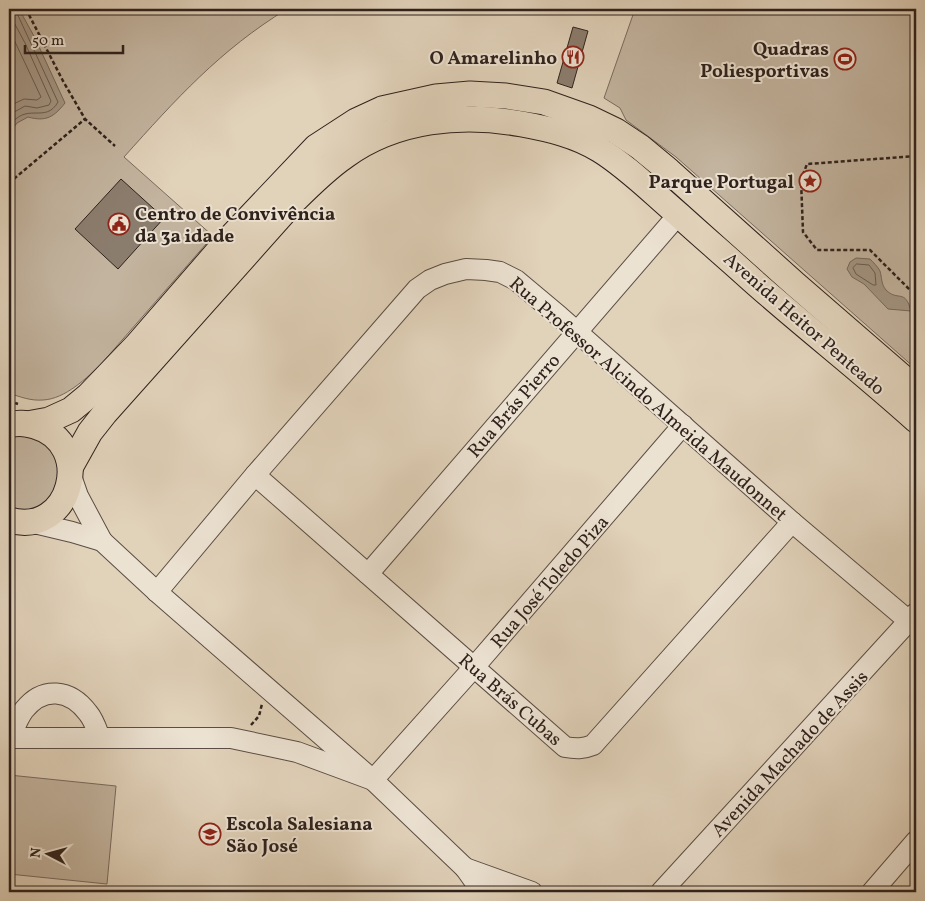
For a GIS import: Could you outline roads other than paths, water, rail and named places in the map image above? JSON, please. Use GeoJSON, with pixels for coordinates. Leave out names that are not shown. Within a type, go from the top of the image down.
{"type":"FeatureCollection","features":[{"type":"Feature","properties":{"kind":"main road","name":"Avenida Heitor Penteado"},"geometry":{"type":"LineString","coordinates":[[16,416],[49,420],[71,410],[88,396],[137,345],[228,240],[316,147],[356,121],[382,110],[436,97],[470,94],[506,96],[544,102],[588,118],[616,131],[640,147],[669,171],[916,389]]}},
{"type":"Feature","properties":{"kind":"main road","name":"Avenida Heitor Penteado"},"geometry":{"type":"LineString","coordinates":[[17,524],[44,518],[55,510],[69,488],[71,471],[90,432],[105,413],[294,201],[322,173],[347,154],[376,139],[405,127],[433,121],[461,118],[499,120],[545,128],[573,136],[600,150],[628,170],[916,420]]}},
{"type":"Feature","properties":{"kind":"main road"},"geometry":{"type":"LineString","coordinates":[[16,416],[43,428],[55,436],[64,448],[71,471]]}},
{"type":"Feature","properties":{"kind":"street","name":"Rua Brás Pierro"},"geometry":{"type":"LineString","coordinates":[[368,574],[577,332],[685,221]]}},
{"type":"Feature","properties":{"kind":"street","name":"Rua Professor Alcindo Almeida Maudonnet"},"geometry":{"type":"LineString","coordinates":[[157,592],[255,475],[417,289],[430,280],[466,269],[500,272],[516,280],[792,522],[914,621]]}},
{"type":"Feature","properties":{"kind":"street","name":"Rua José Toledo Piza"},"geometry":{"type":"LineString","coordinates":[[373,780],[475,666],[683,425]]}},
{"type":"Feature","properties":{"kind":"street"},"geometry":{"type":"LineString","coordinates":[[71,471],[78,496],[102,541],[157,592],[373,780],[465,868],[482,892]]}},
{"type":"Feature","properties":{"kind":"street","name":"Rua Brás Cubas"},"geometry":{"type":"LineString","coordinates":[[255,475],[475,666],[565,747],[576,749],[593,745],[792,522]]}},
{"type":"Feature","properties":{"kind":"street"},"geometry":{"type":"LineString","coordinates":[[17,524],[72,532],[102,541]]}},
{"type":"Feature","properties":{"kind":"street","name":"Avenida Machado de Assis"},"geometry":{"type":"LineString","coordinates":[[661,892],[914,621]]}},
{"type":"Feature","properties":{"kind":"street"},"geometry":{"type":"LineString","coordinates":[[100,738],[88,713],[71,697],[54,692],[36,697],[22,712],[10,738],[238,739],[297,752],[373,780]]}},
{"type":"Feature","properties":{"kind":"street"},"geometry":{"type":"LineString","coordinates":[[872,892],[916,841]]}},
{"type":"Feature","properties":{"kind":"street"},"geometry":{"type":"LineString","coordinates":[[465,868],[532,892]]}},
{"type":"Feature","properties":{"kind":"water"},"geometry":{"type":"Polygon","coordinates":[[[9,9],[19,9],[35,38],[65,103],[57,112],[49,117],[40,119],[28,117],[17,123],[9,134],[9,9]]]}},
{"type":"Feature","properties":{"kind":"water"},"geometry":{"type":"Polygon","coordinates":[[[856,258],[870,259],[880,271],[884,288],[894,295],[904,297],[911,311],[888,309],[864,284],[852,277],[847,269],[850,262],[856,258]]]}},
{"type":"Feature","properties":{"kind":"place","name":"O Amarelinho"},"geometry":{"type":"Point","coordinates":[573,57]}},
{"type":"Feature","properties":{"kind":"place","name":"Quadras Poliesportivas"},"geometry":{"type":"Point","coordinates":[845,59]}},
{"type":"Feature","properties":{"kind":"place","name":"Parque Portugal"},"geometry":{"type":"Point","coordinates":[810,181]}},
{"type":"Feature","properties":{"kind":"place","name":"Centro de Convivência da 3a idade"},"geometry":{"type":"Point","coordinates":[119,224]}},
{"type":"Feature","properties":{"kind":"place","name":"Escola Salesiana São José"},"geometry":{"type":"Point","coordinates":[210,834]}}]}
